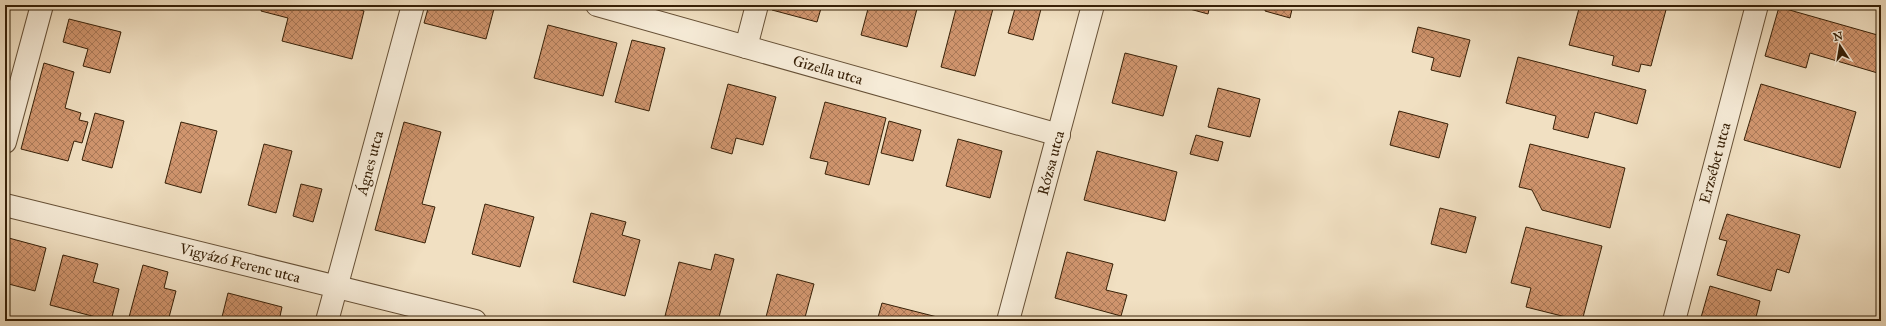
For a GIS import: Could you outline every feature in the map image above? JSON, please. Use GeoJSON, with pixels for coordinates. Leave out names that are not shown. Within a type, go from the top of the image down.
{"type":"FeatureCollection","features":[{"type":"Feature","properties":{"kind":"street"},"geometry":{"type":"LineString","coordinates":[[5,142],[42,5]]}},
{"type":"Feature","properties":{"kind":"street","name":"Ágnes utca"},"geometry":{"type":"LineString","coordinates":[[327,321],[413,5]]}},
{"type":"Feature","properties":{"kind":"street","name":"Gizella utca"},"geometry":{"type":"LineString","coordinates":[[597,5],[1059,135]]}},
{"type":"Feature","properties":{"kind":"street"},"geometry":{"type":"LineString","coordinates":[[746,47],[757,5]]}},
{"type":"Feature","properties":{"kind":"street","name":"Rózsa utca"},"geometry":{"type":"LineString","coordinates":[[1008,321],[1093,5]]}},
{"type":"Feature","properties":{"kind":"street","name":"Erzsébet utca"},"geometry":{"type":"LineString","coordinates":[[1674,321],[1757,5]]}},
{"type":"Feature","properties":{"kind":"street","name":"Vigyázó Ferenc utca"},"geometry":{"type":"LineString","coordinates":[[5,206],[475,321]]}},
{"type":"Feature","properties":{"kind":"building"},"geometry":{"type":"Polygon","coordinates":[[[263,5],[343,5],[364,11],[352,59],[282,41],[288,18],[261,11],[263,5]]]}},
{"type":"Feature","properties":{"kind":"building"},"geometry":{"type":"Polygon","coordinates":[[[429,5],[495,5],[486,39],[424,23],[429,5]]]}},
{"type":"Feature","properties":{"kind":"building"},"geometry":{"type":"Polygon","coordinates":[[[773,5],[822,5],[817,22],[772,10],[773,5]]]}},
{"type":"Feature","properties":{"kind":"building"},"geometry":{"type":"Polygon","coordinates":[[[869,5],[918,5],[907,47],[861,35],[869,5]]]}},
{"type":"Feature","properties":{"kind":"building"},"geometry":{"type":"Polygon","coordinates":[[[957,5],[994,5],[975,76],[941,67],[957,5]]]}},
{"type":"Feature","properties":{"kind":"building"},"geometry":{"type":"Polygon","coordinates":[[[1016,5],[1042,5],[1033,40],[1008,33],[1016,5]]]}},
{"type":"Feature","properties":{"kind":"building"},"geometry":{"type":"Polygon","coordinates":[[[1175,5],[1210,5],[1208,14],[1175,5]]]}},
{"type":"Feature","properties":{"kind":"building"},"geometry":{"type":"Polygon","coordinates":[[[1266,5],[1293,5],[1290,18],[1265,11],[1266,5]]]}},
{"type":"Feature","properties":{"kind":"building"},"geometry":{"type":"Polygon","coordinates":[[[1580,5],[1667,6],[1651,66],[1641,64],[1639,72],[1612,65],[1614,56],[1569,45],[1580,5]]]}},
{"type":"Feature","properties":{"kind":"building"},"geometry":{"type":"Polygon","coordinates":[[[1779,7],[1881,36],[1881,74],[1810,53],[1806,68],[1765,56],[1779,7]]]}},
{"type":"Feature","properties":{"kind":"building"},"geometry":{"type":"Polygon","coordinates":[[[69,19],[121,32],[110,73],[83,66],[88,49],[63,42],[69,19]]]}},
{"type":"Feature","properties":{"kind":"building"},"geometry":{"type":"Polygon","coordinates":[[[548,25],[617,43],[603,96],[534,78],[548,25]]]}},
{"type":"Feature","properties":{"kind":"building"},"geometry":{"type":"Polygon","coordinates":[[[1418,27],[1470,40],[1460,77],[1431,70],[1434,58],[1412,52],[1418,27]]]}},
{"type":"Feature","properties":{"kind":"building"},"geometry":{"type":"Polygon","coordinates":[[[632,40],[665,48],[649,111],[615,102],[632,40]]]}},
{"type":"Feature","properties":{"kind":"building"},"geometry":{"type":"Polygon","coordinates":[[[1125,53],[1177,66],[1163,116],[1112,103],[1125,53]]]}},
{"type":"Feature","properties":{"kind":"building"},"geometry":{"type":"Polygon","coordinates":[[[1518,57],[1646,90],[1637,124],[1595,112],[1588,138],[1553,129],[1556,116],[1506,103],[1518,57]]]}},
{"type":"Feature","properties":{"kind":"building"},"geometry":{"type":"Polygon","coordinates":[[[44,63],[74,72],[65,108],[81,113],[79,120],[88,122],[82,143],[74,141],[68,161],[21,149],[44,63]]]}},
{"type":"Feature","properties":{"kind":"building"},"geometry":{"type":"Polygon","coordinates":[[[728,84],[776,97],[763,145],[736,138],[732,154],[711,148],[728,84]]]}},
{"type":"Feature","properties":{"kind":"building"},"geometry":{"type":"Polygon","coordinates":[[[1761,84],[1856,112],[1840,168],[1744,140],[1761,84]]]}},
{"type":"Feature","properties":{"kind":"building"},"geometry":{"type":"Polygon","coordinates":[[[1218,88],[1260,99],[1250,137],[1208,127],[1218,88]]]}},
{"type":"Feature","properties":{"kind":"building"},"geometry":{"type":"Polygon","coordinates":[[[825,102],[886,118],[869,185],[825,174],[828,162],[810,158],[825,102]]]}},
{"type":"Feature","properties":{"kind":"building"},"geometry":{"type":"Polygon","coordinates":[[[1399,111],[1448,124],[1439,158],[1390,145],[1399,111]]]}},
{"type":"Feature","properties":{"kind":"building"},"geometry":{"type":"Polygon","coordinates":[[[95,113],[124,121],[112,168],[82,160],[95,113]]]}},
{"type":"Feature","properties":{"kind":"building"},"geometry":{"type":"Polygon","coordinates":[[[889,121],[921,130],[913,161],[881,153],[889,121]]]}},
{"type":"Feature","properties":{"kind":"building"},"geometry":{"type":"Polygon","coordinates":[[[181,122],[217,131],[201,193],[165,183],[181,122]]]}},
{"type":"Feature","properties":{"kind":"building"},"geometry":{"type":"Polygon","coordinates":[[[404,122],[441,132],[422,204],[435,207],[425,243],[375,230],[404,122]]]}},
{"type":"Feature","properties":{"kind":"building"},"geometry":{"type":"Polygon","coordinates":[[[1196,135],[1223,142],[1218,161],[1190,154],[1196,135]]]}},
{"type":"Feature","properties":{"kind":"building"},"geometry":{"type":"Polygon","coordinates":[[[958,139],[1002,151],[990,198],[946,186],[958,139]]]}},
{"type":"Feature","properties":{"kind":"building"},"geometry":{"type":"Polygon","coordinates":[[[264,144],[292,151],[276,213],[248,205],[264,144]]]}},
{"type":"Feature","properties":{"kind":"building"},"geometry":{"type":"Polygon","coordinates":[[[1530,144],[1625,168],[1610,228],[1542,210],[1532,190],[1519,187],[1530,144]]]}},
{"type":"Feature","properties":{"kind":"building"},"geometry":{"type":"Polygon","coordinates":[[[1097,151],[1177,172],[1165,221],[1084,200],[1097,151]]]}},
{"type":"Feature","properties":{"kind":"building"},"geometry":{"type":"Polygon","coordinates":[[[301,184],[322,189],[313,222],[293,216],[301,184]]]}},
{"type":"Feature","properties":{"kind":"building"},"geometry":{"type":"Polygon","coordinates":[[[485,204],[534,217],[520,267],[472,254],[485,204]]]}},
{"type":"Feature","properties":{"kind":"building"},"geometry":{"type":"Polygon","coordinates":[[[1440,208],[1476,217],[1466,253],[1431,244],[1440,208]]]}},
{"type":"Feature","properties":{"kind":"building"},"geometry":{"type":"Polygon","coordinates":[[[591,213],[626,222],[622,235],[640,240],[625,296],[573,282],[591,213]]]}},
{"type":"Feature","properties":{"kind":"building"},"geometry":{"type":"Polygon","coordinates":[[[1727,214],[1800,235],[1789,273],[1777,269],[1771,291],[1717,275],[1727,241],[1719,239],[1727,214]]]}},
{"type":"Feature","properties":{"kind":"building"},"geometry":{"type":"Polygon","coordinates":[[[1526,227],[1602,246],[1582,321],[1526,307],[1531,288],[1511,283],[1526,227]]]}},
{"type":"Feature","properties":{"kind":"building"},"geometry":{"type":"Polygon","coordinates":[[[5,237],[46,248],[35,291],[5,283],[5,237]]]}},
{"type":"Feature","properties":{"kind":"building"},"geometry":{"type":"Polygon","coordinates":[[[1067,252],[1113,264],[1106,290],[1127,295],[1121,316],[1055,298],[1067,252]]]}},
{"type":"Feature","properties":{"kind":"building"},"geometry":{"type":"Polygon","coordinates":[[[715,254],[734,259],[718,321],[684,321],[665,316],[679,262],[711,270],[715,254]]]}},
{"type":"Feature","properties":{"kind":"building"},"geometry":{"type":"Polygon","coordinates":[[[63,255],[98,264],[93,282],[119,289],[111,321],[50,305],[63,255]]]}},
{"type":"Feature","properties":{"kind":"building"},"geometry":{"type":"Polygon","coordinates":[[[143,265],[168,272],[164,288],[176,291],[168,321],[128,321],[143,265]]]}},
{"type":"Feature","properties":{"kind":"building"},"geometry":{"type":"Polygon","coordinates":[[[777,274],[814,284],[804,321],[765,321],[777,274]]]}},
{"type":"Feature","properties":{"kind":"building"},"geometry":{"type":"Polygon","coordinates":[[[1710,286],[1760,301],[1755,321],[1700,321],[1710,286]]]}},
{"type":"Feature","properties":{"kind":"building"},"geometry":{"type":"Polygon","coordinates":[[[228,293],[282,307],[279,321],[221,321],[228,293]]]}},
{"type":"Feature","properties":{"kind":"building"},"geometry":{"type":"Polygon","coordinates":[[[882,303],[953,321],[877,321],[882,303]]]}}]}
